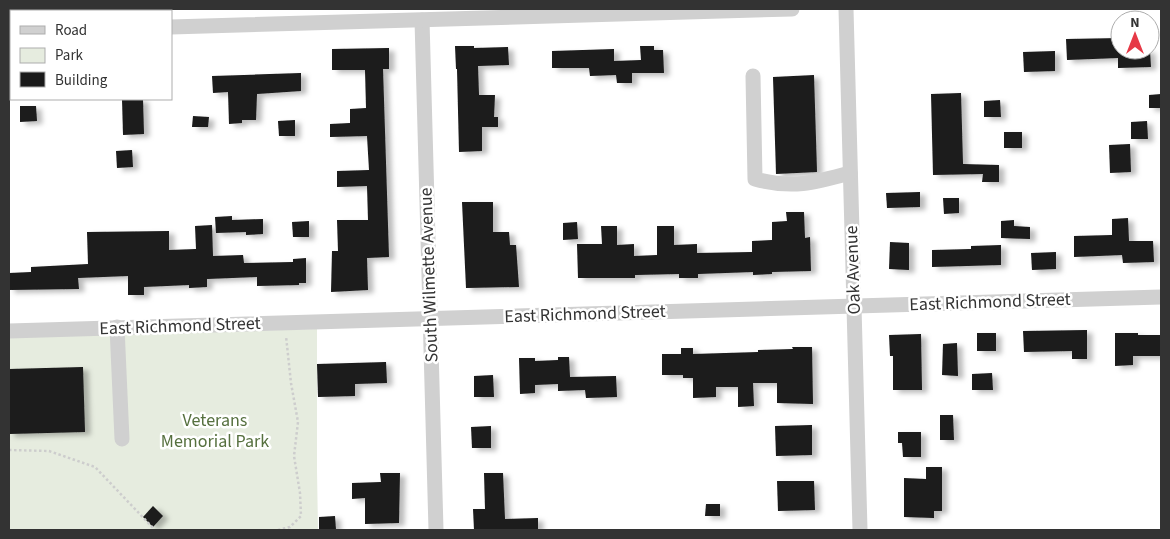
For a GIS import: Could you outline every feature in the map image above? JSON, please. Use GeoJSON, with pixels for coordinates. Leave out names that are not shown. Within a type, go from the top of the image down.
{"type":"FeatureCollection","features":[{"type":"Feature","properties":{"kind":"street"},"geometry":{"type":"LineString","coordinates":[[172,27],[792,9]]}},
{"type":"Feature","properties":{"kind":"street","name":"Oak Avenue"},"geometry":{"type":"LineString","coordinates":[[846,9],[860,530]]}},
{"type":"Feature","properties":{"kind":"street","name":"South Wilmette Avenue"},"geometry":{"type":"LineString","coordinates":[[422,20],[436,530]]}},
{"type":"Feature","properties":{"kind":"street"},"geometry":{"type":"LineString","coordinates":[[753,76],[755,180],[773,184],[796,185],[850,173]]}},
{"type":"Feature","properties":{"kind":"street","name":"East Richmond Street"},"geometry":{"type":"LineString","coordinates":[[9,330],[1161,297]]}},
{"type":"Feature","properties":{"kind":"street"},"geometry":{"type":"LineString","coordinates":[[117,327],[122,439]]}},
{"type":"Feature","properties":{"kind":"path"},"geometry":{"type":"LineString","coordinates":[[278,530],[290,527],[301,516],[300,493],[294,456],[298,422],[291,383],[286,329]]}},
{"type":"Feature","properties":{"kind":"path"},"geometry":{"type":"LineString","coordinates":[[9,450],[49,451],[95,467],[155,530]]}},
{"type":"Feature","properties":{"kind":"green space","name":"Veterans Memorial Park"},"geometry":{"type":"Polygon","coordinates":[[[317,329],[318,530],[9,530],[9,337],[317,329]]]}},
{"type":"Feature","properties":{"kind":"building"},"geometry":{"type":"Polygon","coordinates":[[[1110,38],[1110,58],[1067,60],[1066,39],[1110,38]]]}},
{"type":"Feature","properties":{"kind":"building"},"geometry":{"type":"Polygon","coordinates":[[[455,46],[474,46],[474,48],[508,47],[509,65],[478,66],[479,95],[495,95],[494,117],[498,117],[498,127],[482,127],[482,151],[459,152],[455,46]]]}},
{"type":"Feature","properties":{"kind":"building"},"geometry":{"type":"Polygon","coordinates":[[[640,46],[654,46],[654,50],[663,50],[664,73],[632,73],[632,83],[617,83],[616,75],[590,76],[589,68],[552,68],[552,51],[614,49],[614,61],[641,60],[640,46]]]}},
{"type":"Feature","properties":{"kind":"building"},"geometry":{"type":"Polygon","coordinates":[[[389,48],[389,69],[383,69],[389,257],[367,258],[368,290],[331,292],[332,251],[338,251],[337,220],[368,220],[367,186],[337,187],[337,171],[369,170],[367,136],[330,137],[330,124],[350,123],[350,109],[366,108],[365,70],[332,70],[332,49],[389,48]]]}},
{"type":"Feature","properties":{"kind":"building"},"geometry":{"type":"Polygon","coordinates":[[[1055,51],[1055,71],[1024,72],[1023,52],[1055,51]]]}},
{"type":"Feature","properties":{"kind":"building"},"geometry":{"type":"Polygon","coordinates":[[[1118,60],[1151,60],[1151,67],[1118,68],[1118,60]]]}},
{"type":"Feature","properties":{"kind":"building"},"geometry":{"type":"Polygon","coordinates":[[[301,73],[301,91],[257,94],[256,120],[242,120],[242,123],[229,124],[228,92],[213,93],[212,76],[301,73]]]}},
{"type":"Feature","properties":{"kind":"building"},"geometry":{"type":"Polygon","coordinates":[[[814,75],[817,172],[776,174],[773,77],[814,75]]]}},
{"type":"Feature","properties":{"kind":"building"},"geometry":{"type":"Polygon","coordinates":[[[961,93],[963,164],[999,165],[999,182],[982,182],[983,174],[933,175],[931,94],[961,93]]]}},
{"type":"Feature","properties":{"kind":"building"},"geometry":{"type":"Polygon","coordinates":[[[1161,94],[1161,108],[1149,108],[1149,95],[1161,94]]]}},
{"type":"Feature","properties":{"kind":"building"},"geometry":{"type":"Polygon","coordinates":[[[122,100],[143,100],[144,134],[123,135],[122,100]]]}},
{"type":"Feature","properties":{"kind":"building"},"geometry":{"type":"Polygon","coordinates":[[[1000,100],[1001,117],[984,117],[984,101],[1000,100]]]}},
{"type":"Feature","properties":{"kind":"building"},"geometry":{"type":"Polygon","coordinates":[[[20,106],[36,106],[37,121],[20,122],[20,106]]]}},
{"type":"Feature","properties":{"kind":"building"},"geometry":{"type":"Polygon","coordinates":[[[193,116],[209,117],[208,127],[192,127],[193,116]]]}},
{"type":"Feature","properties":{"kind":"building"},"geometry":{"type":"Polygon","coordinates":[[[295,120],[295,136],[279,136],[278,121],[295,120]]]}},
{"type":"Feature","properties":{"kind":"building"},"geometry":{"type":"Polygon","coordinates":[[[1147,121],[1148,139],[1131,139],[1131,122],[1147,121]]]}},
{"type":"Feature","properties":{"kind":"building"},"geometry":{"type":"Polygon","coordinates":[[[1004,132],[1022,132],[1022,148],[1004,148],[1004,132]]]}},
{"type":"Feature","properties":{"kind":"building"},"geometry":{"type":"Polygon","coordinates":[[[1130,144],[1131,172],[1110,173],[1109,145],[1130,144]]]}},
{"type":"Feature","properties":{"kind":"building"},"geometry":{"type":"Polygon","coordinates":[[[132,150],[133,167],[117,168],[116,151],[132,150]]]}},
{"type":"Feature","properties":{"kind":"building"},"geometry":{"type":"Polygon","coordinates":[[[920,192],[920,207],[887,208],[886,193],[920,192]]]}},
{"type":"Feature","properties":{"kind":"building"},"geometry":{"type":"Polygon","coordinates":[[[943,198],[959,198],[959,213],[944,214],[943,198]]]}},
{"type":"Feature","properties":{"kind":"building"},"geometry":{"type":"Polygon","coordinates":[[[462,202],[493,202],[493,232],[509,232],[510,245],[516,245],[519,287],[466,288],[462,202]]]}},
{"type":"Feature","properties":{"kind":"building"},"geometry":{"type":"Polygon","coordinates":[[[786,212],[804,212],[805,238],[810,237],[811,271],[772,272],[772,274],[753,275],[753,272],[698,274],[698,278],[679,278],[679,274],[635,275],[635,278],[578,278],[577,244],[602,244],[601,226],[617,226],[617,245],[634,244],[634,256],[657,255],[657,226],[674,226],[674,245],[697,244],[697,253],[752,252],[752,241],[772,240],[772,222],[787,221],[786,212]]]}},
{"type":"Feature","properties":{"kind":"building"},"geometry":{"type":"Polygon","coordinates":[[[232,216],[232,220],[263,219],[263,234],[246,235],[246,232],[216,233],[215,217],[232,216]]]}},
{"type":"Feature","properties":{"kind":"building"},"geometry":{"type":"Polygon","coordinates":[[[1128,218],[1129,241],[1153,241],[1154,262],[1123,263],[1122,255],[1074,257],[1074,236],[1112,235],[1112,219],[1128,218]]]}},
{"type":"Feature","properties":{"kind":"building"},"geometry":{"type":"Polygon","coordinates":[[[1014,220],[1014,226],[1030,227],[1030,239],[1001,238],[1001,221],[1014,220]]]}},
{"type":"Feature","properties":{"kind":"building"},"geometry":{"type":"Polygon","coordinates":[[[309,221],[309,237],[293,237],[292,222],[309,221]]]}},
{"type":"Feature","properties":{"kind":"building"},"geometry":{"type":"Polygon","coordinates":[[[577,222],[578,239],[563,240],[563,223],[577,222]]]}},
{"type":"Feature","properties":{"kind":"building"},"geometry":{"type":"Polygon","coordinates":[[[212,225],[213,256],[243,255],[244,263],[293,262],[293,259],[306,258],[306,283],[299,283],[299,285],[257,286],[257,277],[207,279],[207,287],[189,288],[189,285],[144,287],[144,295],[128,295],[128,276],[78,278],[79,289],[9,290],[9,273],[31,272],[31,267],[88,264],[87,232],[169,231],[169,250],[196,249],[195,226],[212,225]]]}},
{"type":"Feature","properties":{"kind":"building"},"geometry":{"type":"Polygon","coordinates":[[[890,242],[909,243],[909,270],[889,269],[890,242]]]}},
{"type":"Feature","properties":{"kind":"building"},"geometry":{"type":"Polygon","coordinates":[[[1001,245],[1001,265],[932,267],[932,250],[971,249],[971,246],[1001,245]]]}},
{"type":"Feature","properties":{"kind":"building"},"geometry":{"type":"Polygon","coordinates":[[[1056,252],[1056,269],[1032,270],[1031,253],[1056,252]]]}},
{"type":"Feature","properties":{"kind":"building"},"geometry":{"type":"Polygon","coordinates":[[[1087,330],[1087,359],[1072,359],[1072,351],[1024,352],[1023,331],[1087,330]]]}},
{"type":"Feature","properties":{"kind":"building"},"geometry":{"type":"Polygon","coordinates":[[[977,333],[996,333],[996,351],[977,351],[977,333]]]}},
{"type":"Feature","properties":{"kind":"building"},"geometry":{"type":"Polygon","coordinates":[[[1115,333],[1161,335],[1161,356],[1133,356],[1133,365],[1115,366],[1115,333]]]}},
{"type":"Feature","properties":{"kind":"building"},"geometry":{"type":"Polygon","coordinates":[[[921,334],[922,390],[893,390],[893,356],[890,356],[889,335],[921,334]]]}},
{"type":"Feature","properties":{"kind":"building"},"geometry":{"type":"Polygon","coordinates":[[[957,343],[958,376],[942,375],[943,344],[957,343]]]}},
{"type":"Feature","properties":{"kind":"building"},"geometry":{"type":"Polygon","coordinates":[[[792,347],[812,347],[813,404],[777,403],[777,383],[753,383],[754,406],[738,407],[738,387],[716,387],[716,397],[693,398],[693,378],[683,378],[683,375],[662,375],[662,354],[681,354],[681,348],[693,348],[693,354],[758,352],[758,350],[793,349],[792,347]]]}},
{"type":"Feature","properties":{"kind":"building"},"geometry":{"type":"Polygon","coordinates":[[[558,357],[569,357],[570,377],[616,376],[617,397],[586,398],[585,390],[558,391],[558,384],[535,385],[535,393],[520,394],[519,358],[535,358],[535,361],[558,360],[558,357]]]}},
{"type":"Feature","properties":{"kind":"building"},"geometry":{"type":"Polygon","coordinates":[[[386,362],[387,383],[355,384],[355,396],[318,397],[317,364],[386,362]]]}},
{"type":"Feature","properties":{"kind":"building"},"geometry":{"type":"Polygon","coordinates":[[[83,367],[85,432],[9,434],[9,369],[83,367]]]}},
{"type":"Feature","properties":{"kind":"building"},"geometry":{"type":"Polygon","coordinates":[[[992,373],[993,390],[972,390],[972,374],[992,373]]]}},
{"type":"Feature","properties":{"kind":"building"},"geometry":{"type":"Polygon","coordinates":[[[493,375],[494,397],[474,397],[474,376],[493,375]]]}},
{"type":"Feature","properties":{"kind":"building"},"geometry":{"type":"Polygon","coordinates":[[[940,415],[953,415],[954,440],[940,440],[940,415]]]}},
{"type":"Feature","properties":{"kind":"building"},"geometry":{"type":"Polygon","coordinates":[[[812,425],[812,455],[776,456],[775,426],[812,425]]]}},
{"type":"Feature","properties":{"kind":"building"},"geometry":{"type":"Polygon","coordinates":[[[491,426],[491,448],[472,448],[471,427],[491,426]]]}},
{"type":"Feature","properties":{"kind":"building"},"geometry":{"type":"Polygon","coordinates":[[[898,432],[921,432],[921,457],[903,457],[902,443],[898,443],[898,432]]]}},
{"type":"Feature","properties":{"kind":"building"},"geometry":{"type":"Polygon","coordinates":[[[926,467],[942,467],[942,511],[934,511],[934,518],[904,517],[904,478],[926,479],[926,467]]]}},
{"type":"Feature","properties":{"kind":"building"},"geometry":{"type":"Polygon","coordinates":[[[380,473],[400,473],[399,523],[365,524],[365,498],[352,499],[352,483],[381,482],[380,473]]]}},
{"type":"Feature","properties":{"kind":"building"},"geometry":{"type":"Polygon","coordinates":[[[484,473],[503,473],[505,519],[538,518],[538,530],[474,530],[473,509],[485,509],[484,473]]]}},
{"type":"Feature","properties":{"kind":"building"},"geometry":{"type":"Polygon","coordinates":[[[777,481],[814,481],[815,510],[778,511],[777,481]]]}},
{"type":"Feature","properties":{"kind":"building"},"geometry":{"type":"Polygon","coordinates":[[[706,504],[720,504],[720,516],[705,516],[706,504]]]}},
{"type":"Feature","properties":{"kind":"building"},"geometry":{"type":"Polygon","coordinates":[[[153,506],[163,516],[153,527],[143,517],[153,506]]]}},
{"type":"Feature","properties":{"kind":"building"},"geometry":{"type":"Polygon","coordinates":[[[335,516],[336,530],[319,530],[319,517],[335,516]]]}}]}
